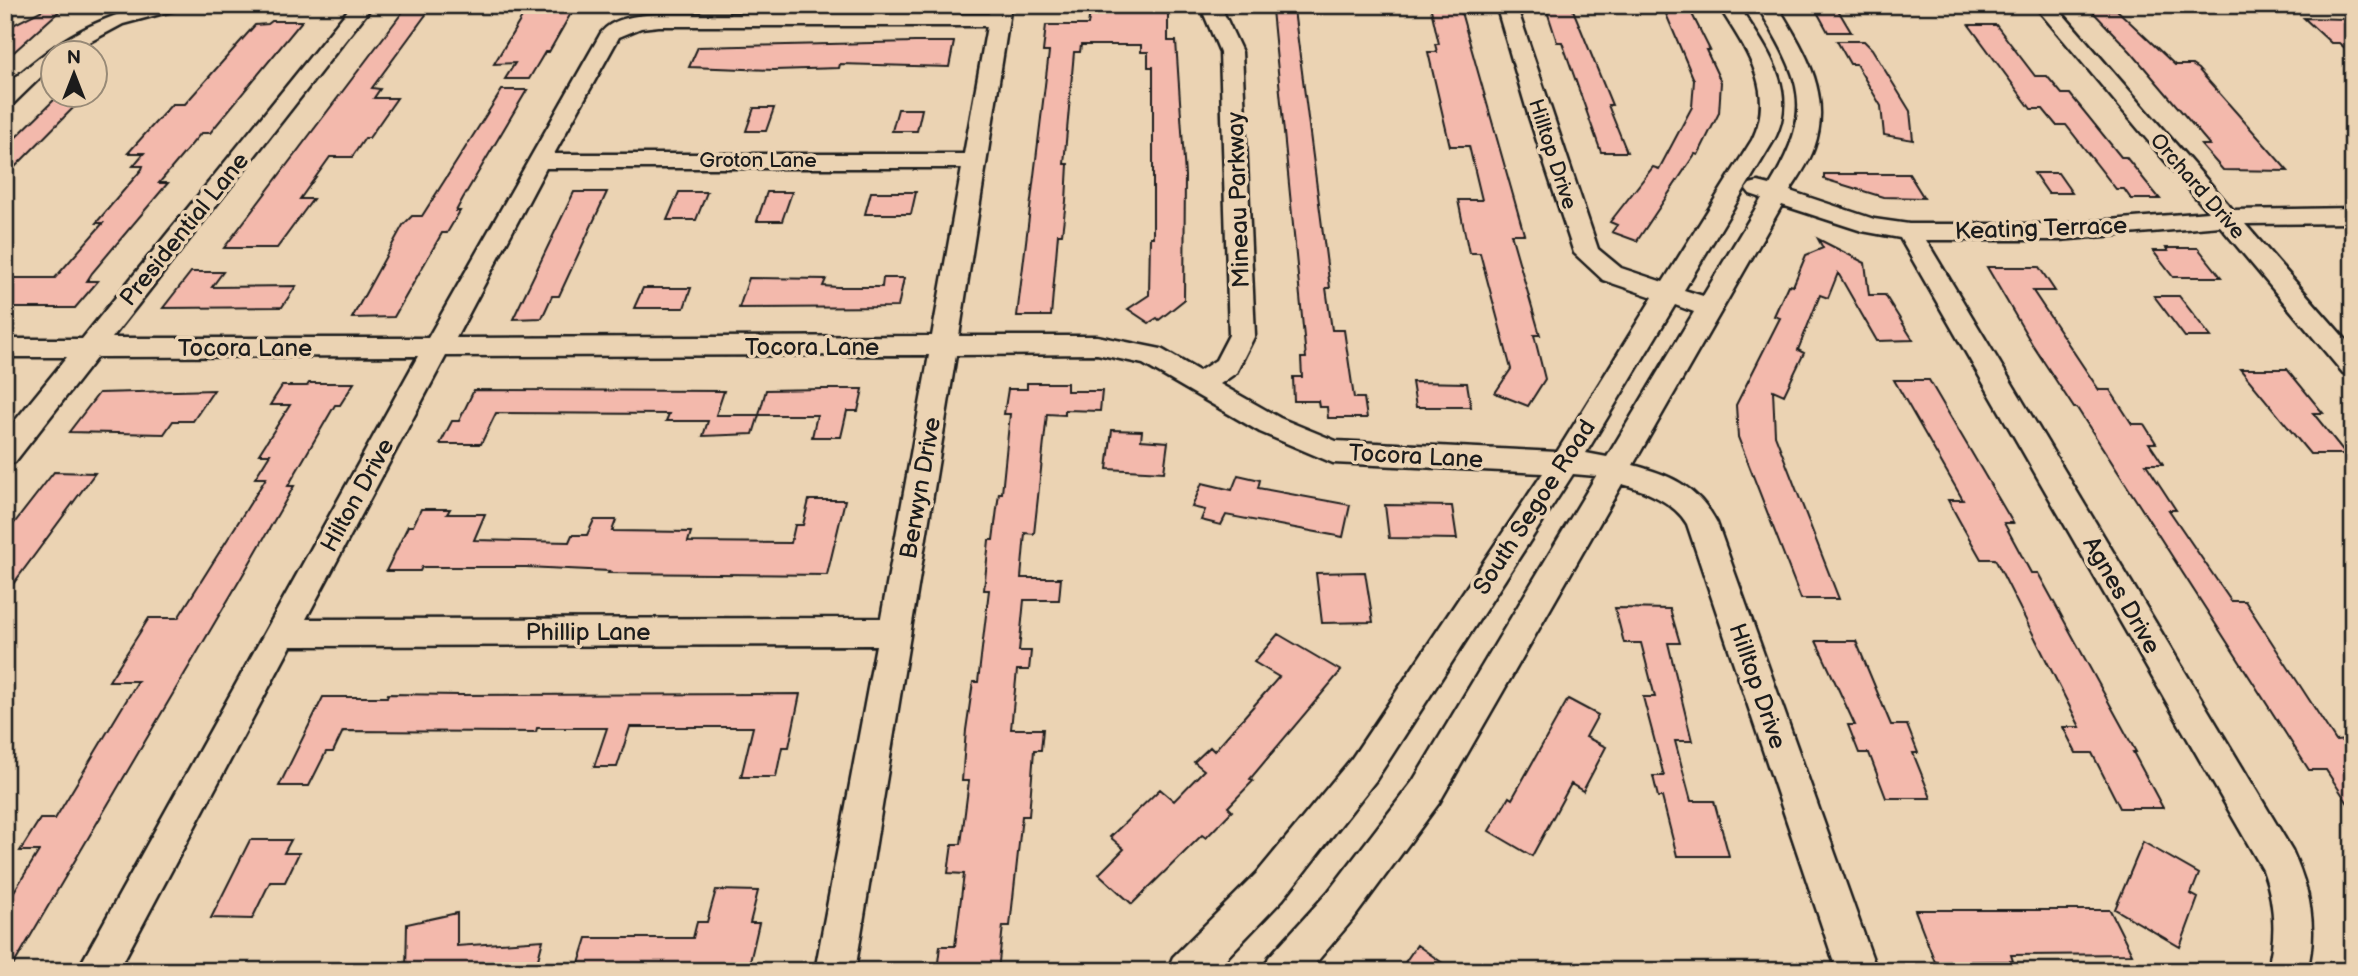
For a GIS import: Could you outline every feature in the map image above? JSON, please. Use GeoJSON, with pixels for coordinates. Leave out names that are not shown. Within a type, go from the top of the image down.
{"type":"FeatureCollection","features":[{"type":"Feature","properties":{"kind":"street"},"geometry":{"type":"LineString","coordinates":[[83,38],[116,20],[172,5]]}},
{"type":"Feature","properties":{"kind":"street","name":"Presidential Lane"},"geometry":{"type":"LineString","coordinates":[[5,454],[363,5]]}},
{"type":"Feature","properties":{"kind":"street","name":"Mineau Parkway"},"geometry":{"type":"LineString","coordinates":[[1202,383],[1226,366],[1242,335],[1231,52],[1210,5]]}},
{"type":"Feature","properties":{"kind":"street","name":"Hilltop Drive"},"geometry":{"type":"LineString","coordinates":[[1506,5],[1587,253],[1612,274],[1710,308]]}},
{"type":"Feature","properties":{"kind":"street","name":"South Segoe Road"},"geometry":{"type":"LineString","coordinates":[[1283,971],[1341,905],[1426,792],[1591,465],[1668,292],[1763,140],[1774,114],[1772,91],[1764,64],[1728,5]]}},
{"type":"Feature","properties":{"kind":"street","name":"South Segoe Road"},"geometry":{"type":"LineString","coordinates":[[1187,971],[1270,886],[1364,769],[1710,308],[1802,150],[1811,120],[1809,90],[1800,62],[1767,5]]}},
{"type":"Feature","properties":{"kind":"street","name":"Orchard Drive"},"geometry":{"type":"LineString","coordinates":[[2044,5],[2353,366]]}},
{"type":"Feature","properties":{"kind":"street","name":"Hilton Drive"},"geometry":{"type":"LineString","coordinates":[[97,971],[604,42],[623,26],[659,20],[1000,13]]}},
{"type":"Feature","properties":{"kind":"street","name":"Berwyn Drive"},"geometry":{"type":"LineString","coordinates":[[835,971],[1000,13]]}},
{"type":"Feature","properties":{"kind":"street"},"geometry":{"type":"LineString","coordinates":[[5,99],[38,69]]}},
{"type":"Feature","properties":{"kind":"street","name":"Groton Lane"},"geometry":{"type":"LineString","coordinates":[[540,161],[976,161]]}},
{"type":"Feature","properties":{"kind":"street","name":"Keating Terrace"},"geometry":{"type":"LineString","coordinates":[[1737,182],[1871,226],[1909,232],[2059,232],[2226,218],[2353,215]]}},
{"type":"Feature","properties":{"kind":"street","name":"Agnes Drive"},"geometry":{"type":"LineString","coordinates":[[1909,232],[2279,862],[2293,908],[2291,960],[2287,971]]}},
{"type":"Feature","properties":{"kind":"street","name":"Tocora Lane"},"geometry":{"type":"LineString","coordinates":[[5,348],[1097,345],[1151,356],[1202,383],[1270,425],[1333,452],[1591,465]]}},
{"type":"Feature","properties":{"kind":"street","name":"Hilltop Drive"},"geometry":{"type":"LineString","coordinates":[[1591,465],[1670,492],[1692,506],[1702,523],[1857,971]]}},
{"type":"Feature","properties":{"kind":"street","name":"Phillip Lane"},"geometry":{"type":"LineString","coordinates":[[282,633],[894,631]]}},
{"type":"Feature","properties":{"kind":"building"},"geometry":{"type":"Polygon","coordinates":[[[52,5],[65,6],[5,60],[5,29],[52,5]]]}},
{"type":"Feature","properties":{"kind":"building"},"geometry":{"type":"Polygon","coordinates":[[[408,5],[433,5],[372,88],[380,89],[374,98],[397,98],[369,138],[365,138],[352,157],[330,157],[300,199],[313,199],[277,248],[224,248],[408,5]]]}},
{"type":"Feature","properties":{"kind":"building"},"geometry":{"type":"Polygon","coordinates":[[[1091,5],[1168,5],[1168,41],[1176,41],[1185,176],[1184,300],[1159,320],[1157,318],[1149,323],[1128,309],[1149,295],[1150,237],[1153,237],[1153,67],[1148,67],[1148,52],[1141,52],[1141,45],[1081,45],[1080,52],[1074,52],[1064,164],[1068,164],[1066,201],[1062,234],[1058,234],[1051,316],[1017,316],[1049,52],[1043,52],[1046,25],[1088,25],[1091,5]]]}},
{"type":"Feature","properties":{"kind":"building"},"geometry":{"type":"Polygon","coordinates":[[[1430,5],[1459,5],[1524,234],[1511,234],[1540,335],[1534,335],[1545,379],[1528,406],[1495,393],[1511,369],[1480,253],[1469,253],[1458,200],[1482,200],[1469,146],[1450,146],[1428,52],[1437,52],[1435,44],[1439,44],[1430,5]]]}},
{"type":"Feature","properties":{"kind":"building"},"geometry":{"type":"Polygon","coordinates":[[[1545,5],[1571,5],[1612,105],[1608,105],[1627,152],[1601,152],[1562,42],[1557,42],[1545,5]]]}},
{"type":"Feature","properties":{"kind":"building"},"geometry":{"type":"Polygon","coordinates":[[[1688,6],[1710,50],[1706,50],[1721,82],[1719,113],[1698,155],[1695,154],[1637,241],[1612,232],[1617,225],[1610,222],[1653,167],[1659,169],[1692,107],[1694,80],[1663,7],[1688,6]]]}},
{"type":"Feature","properties":{"kind":"building"},"geometry":{"type":"Polygon","coordinates":[[[574,8],[549,52],[545,52],[529,79],[505,79],[515,63],[494,64],[527,9],[574,8]]]}},
{"type":"Feature","properties":{"kind":"building"},"geometry":{"type":"Polygon","coordinates":[[[1272,10],[1294,10],[1330,288],[1326,288],[1332,330],[1344,330],[1354,398],[1364,398],[1367,418],[1328,418],[1327,407],[1319,407],[1318,401],[1294,401],[1293,377],[1302,377],[1301,358],[1306,358],[1272,10]]]}},
{"type":"Feature","properties":{"kind":"building"},"geometry":{"type":"Polygon","coordinates":[[[1816,10],[1838,10],[1851,32],[1828,32],[1816,10]]]}},
{"type":"Feature","properties":{"kind":"building"},"geometry":{"type":"Polygon","coordinates":[[[2091,10],[2117,10],[2175,65],[2192,65],[2198,69],[2288,171],[2223,170],[2201,145],[2210,145],[2131,52],[2091,10]]]}},
{"type":"Feature","properties":{"kind":"building"},"geometry":{"type":"Polygon","coordinates":[[[2304,18],[2345,19],[2353,26],[2353,55],[2339,43],[2331,43],[2304,18]]]}},
{"type":"Feature","properties":{"kind":"building"},"geometry":{"type":"Polygon","coordinates":[[[272,21],[302,21],[210,133],[201,133],[159,183],[168,183],[92,273],[87,281],[98,281],[75,308],[5,308],[5,278],[55,278],[103,223],[96,223],[142,169],[143,166],[133,166],[144,153],[128,153],[172,104],[185,104],[255,25],[272,21]]]}},
{"type":"Feature","properties":{"kind":"building"},"geometry":{"type":"Polygon","coordinates":[[[1969,25],[1996,25],[2035,76],[2047,76],[2062,94],[2070,94],[2121,157],[2126,157],[2160,199],[2131,199],[2124,189],[2116,189],[2066,125],[2056,125],[2043,109],[2031,109],[1969,25]]]}},
{"type":"Feature","properties":{"kind":"building"},"geometry":{"type":"Polygon","coordinates":[[[1837,41],[1864,41],[1872,49],[1910,111],[1913,140],[1884,135],[1881,106],[1856,64],[1850,64],[1837,41]]]}},
{"type":"Feature","properties":{"kind":"building"},"geometry":{"type":"Polygon","coordinates":[[[954,42],[949,67],[840,64],[839,68],[774,70],[689,67],[698,47],[954,42]]]}},
{"type":"Feature","properties":{"kind":"building"},"geometry":{"type":"Polygon","coordinates":[[[502,90],[527,90],[456,211],[460,211],[447,233],[442,233],[394,317],[352,318],[403,225],[412,216],[422,216],[502,90]]]}},
{"type":"Feature","properties":{"kind":"building"},"geometry":{"type":"Polygon","coordinates":[[[46,108],[73,108],[5,177],[5,148],[46,108]]]}},
{"type":"Feature","properties":{"kind":"building"},"geometry":{"type":"Polygon","coordinates":[[[754,108],[774,108],[766,131],[746,131],[754,108]]]}},
{"type":"Feature","properties":{"kind":"building"},"geometry":{"type":"Polygon","coordinates":[[[898,109],[922,109],[917,131],[892,131],[898,109]]]}},
{"type":"Feature","properties":{"kind":"building"},"geometry":{"type":"Polygon","coordinates":[[[2034,173],[2058,173],[2072,193],[2048,193],[2034,173]]]}},
{"type":"Feature","properties":{"kind":"building"},"geometry":{"type":"Polygon","coordinates":[[[1824,174],[1909,174],[1924,198],[1883,197],[1824,179],[1824,174]]]}},
{"type":"Feature","properties":{"kind":"building"},"geometry":{"type":"Polygon","coordinates":[[[574,192],[607,192],[559,296],[552,296],[542,318],[513,319],[574,192]]]}},
{"type":"Feature","properties":{"kind":"building"},"geometry":{"type":"Polygon","coordinates":[[[679,192],[707,192],[696,220],[667,220],[679,192]]]}},
{"type":"Feature","properties":{"kind":"building"},"geometry":{"type":"Polygon","coordinates":[[[767,192],[792,192],[782,221],[757,221],[767,192]]]}},
{"type":"Feature","properties":{"kind":"building"},"geometry":{"type":"Polygon","coordinates":[[[871,192],[916,192],[911,214],[865,214],[871,192]]]}},
{"type":"Feature","properties":{"kind":"building"},"geometry":{"type":"Polygon","coordinates":[[[1818,239],[1865,263],[1869,295],[1885,295],[1913,340],[1877,341],[1838,273],[1828,298],[1820,295],[1798,350],[1804,353],[1784,395],[1773,390],[1775,435],[1839,599],[1801,599],[1738,437],[1736,405],[1780,318],[1774,316],[1788,285],[1793,286],[1806,255],[1823,248],[1818,239]]]}},
{"type":"Feature","properties":{"kind":"building"},"geometry":{"type":"Polygon","coordinates":[[[2166,248],[2198,248],[2221,277],[2173,277],[2153,251],[2168,251],[2166,248]]]}},
{"type":"Feature","properties":{"kind":"building"},"geometry":{"type":"Polygon","coordinates":[[[1987,267],[2039,267],[2055,291],[2033,291],[2099,390],[2110,390],[2132,424],[2144,424],[2156,443],[2149,443],[2163,464],[2146,464],[2176,510],[2169,510],[2231,601],[2245,601],[2336,741],[2347,740],[2353,748],[2353,811],[2326,770],[2309,770],[2077,408],[2074,408],[2032,344],[1987,267]]]}},
{"type":"Feature","properties":{"kind":"building"},"geometry":{"type":"Polygon","coordinates":[[[191,272],[223,272],[212,287],[296,286],[282,307],[163,308],[191,272]]]}},
{"type":"Feature","properties":{"kind":"building"},"geometry":{"type":"Polygon","coordinates":[[[749,278],[826,279],[823,286],[882,287],[883,278],[904,278],[898,307],[739,308],[749,278]]]}},
{"type":"Feature","properties":{"kind":"building"},"geometry":{"type":"Polygon","coordinates":[[[643,288],[691,288],[684,308],[634,308],[643,288]]]}},
{"type":"Feature","properties":{"kind":"building"},"geometry":{"type":"Polygon","coordinates":[[[2154,296],[2179,296],[2211,337],[2185,337],[2154,296]]]}},
{"type":"Feature","properties":{"kind":"building"},"geometry":{"type":"Polygon","coordinates":[[[2240,369],[2287,369],[2323,413],[2313,413],[2346,454],[2310,454],[2240,369]]]}},
{"type":"Feature","properties":{"kind":"building"},"geometry":{"type":"Polygon","coordinates":[[[1894,380],[1929,380],[2013,523],[2004,523],[2031,573],[2038,573],[2136,752],[2133,752],[2163,808],[2120,808],[2092,753],[2076,753],[2063,727],[2080,727],[1995,559],[1981,559],[1948,500],[1963,500],[1894,380]]]}},
{"type":"Feature","properties":{"kind":"building"},"geometry":{"type":"Polygon","coordinates":[[[1412,382],[1467,383],[1471,407],[1416,407],[1412,382]]]}},
{"type":"Feature","properties":{"kind":"building"},"geometry":{"type":"Polygon","coordinates":[[[309,383],[354,383],[340,405],[335,405],[288,486],[294,486],[241,578],[10,971],[5,971],[5,906],[39,851],[20,851],[40,819],[55,819],[138,681],[109,681],[149,618],[178,618],[266,478],[255,478],[270,454],[259,454],[290,405],[270,405],[282,386],[307,386],[309,383]]]}},
{"type":"Feature","properties":{"kind":"building"},"geometry":{"type":"Polygon","coordinates":[[[1027,383],[1067,383],[1067,391],[1102,391],[1100,411],[1065,410],[1065,415],[1047,414],[1034,534],[1025,533],[1021,578],[1061,578],[1059,600],[1024,600],[1019,651],[1031,651],[1029,670],[1017,670],[1011,729],[1043,729],[1041,750],[1034,750],[1029,816],[1022,816],[1010,926],[1003,926],[998,971],[937,971],[940,946],[955,946],[964,874],[948,873],[952,844],[961,844],[969,781],[962,781],[966,730],[973,682],[978,682],[989,590],[984,590],[989,540],[993,540],[999,493],[1002,493],[1010,414],[1004,414],[1008,389],[1027,389],[1027,383]]]}},
{"type":"Feature","properties":{"kind":"building"},"geometry":{"type":"Polygon","coordinates":[[[863,389],[858,411],[847,411],[841,437],[812,437],[817,415],[759,415],[766,390],[863,389]]]}},
{"type":"Feature","properties":{"kind":"building"},"geometry":{"type":"Polygon","coordinates":[[[214,390],[193,421],[173,421],[164,434],[69,432],[99,393],[214,390]]]}},
{"type":"Feature","properties":{"kind":"building"},"geometry":{"type":"Polygon","coordinates":[[[474,390],[724,391],[716,415],[759,415],[753,434],[703,436],[708,421],[666,421],[669,414],[496,413],[481,444],[440,444],[452,421],[459,421],[474,390]]]}},
{"type":"Feature","properties":{"kind":"building"},"geometry":{"type":"Polygon","coordinates":[[[1112,430],[1142,431],[1141,440],[1168,442],[1164,472],[1107,469],[1112,430]]]}},
{"type":"Feature","properties":{"kind":"building"},"geometry":{"type":"Polygon","coordinates":[[[54,472],[95,473],[5,595],[5,535],[54,472]]]}},
{"type":"Feature","properties":{"kind":"building"},"geometry":{"type":"Polygon","coordinates":[[[1238,475],[1260,480],[1258,488],[1350,505],[1343,537],[1226,515],[1221,525],[1201,520],[1205,510],[1192,507],[1202,483],[1232,490],[1238,475]]]}},
{"type":"Feature","properties":{"kind":"building"},"geometry":{"type":"Polygon","coordinates":[[[809,500],[845,500],[827,575],[608,573],[609,571],[526,567],[422,567],[420,571],[386,571],[408,526],[413,526],[421,509],[450,509],[447,514],[485,514],[474,540],[569,542],[572,535],[587,535],[594,520],[616,520],[612,531],[691,532],[688,542],[791,543],[795,525],[803,525],[809,500]]]}},
{"type":"Feature","properties":{"kind":"building"},"geometry":{"type":"Polygon","coordinates":[[[1385,505],[1452,506],[1457,539],[1389,538],[1385,505]]]}},
{"type":"Feature","properties":{"kind":"building"},"geometry":{"type":"Polygon","coordinates":[[[1365,572],[1373,622],[1322,623],[1316,573],[1365,572]]]}},
{"type":"Feature","properties":{"kind":"building"},"geometry":{"type":"Polygon","coordinates":[[[1615,608],[1670,609],[1680,643],[1668,643],[1692,741],[1675,741],[1691,801],[1714,801],[1729,856],[1677,856],[1662,797],[1658,797],[1653,776],[1664,776],[1643,697],[1655,697],[1641,643],[1624,643],[1615,608]]]}},
{"type":"Feature","properties":{"kind":"building"},"geometry":{"type":"Polygon","coordinates":[[[1278,634],[1341,671],[1250,779],[1253,781],[1228,807],[1232,811],[1206,838],[1202,835],[1132,904],[1099,874],[1124,849],[1110,837],[1160,789],[1174,801],[1204,770],[1194,762],[1210,747],[1214,751],[1279,677],[1254,662],[1278,634]]]}},
{"type":"Feature","properties":{"kind":"building"},"geometry":{"type":"Polygon","coordinates":[[[1816,641],[1856,641],[1891,725],[1907,725],[1918,753],[1913,753],[1931,798],[1886,798],[1869,753],[1859,753],[1848,725],[1855,725],[1816,641]]]}},
{"type":"Feature","properties":{"kind":"building"},"geometry":{"type":"Polygon","coordinates":[[[388,694],[800,694],[789,747],[782,747],[776,777],[741,777],[753,727],[630,727],[617,767],[594,767],[607,728],[537,728],[536,732],[343,731],[333,752],[326,752],[309,786],[279,786],[323,697],[387,697],[388,694]]]}},
{"type":"Feature","properties":{"kind":"building"},"geometry":{"type":"Polygon","coordinates":[[[1568,699],[1598,715],[1586,737],[1606,747],[1583,791],[1571,784],[1532,856],[1489,831],[1509,797],[1512,799],[1568,699]]]}},
{"type":"Feature","properties":{"kind":"building"},"geometry":{"type":"Polygon","coordinates":[[[250,840],[291,840],[284,853],[299,853],[285,882],[270,882],[252,919],[211,918],[250,840]]]}},
{"type":"Feature","properties":{"kind":"building"},"geometry":{"type":"Polygon","coordinates":[[[2143,842],[2199,874],[2191,894],[2198,898],[2180,947],[2115,909],[2143,842]]]}},
{"type":"Feature","properties":{"kind":"building"},"geometry":{"type":"Polygon","coordinates":[[[716,890],[758,891],[750,923],[759,923],[750,962],[740,961],[738,971],[577,970],[587,938],[693,938],[697,922],[707,922],[716,890]]]}},
{"type":"Feature","properties":{"kind":"building"},"geometry":{"type":"Polygon","coordinates":[[[1915,910],[2110,910],[2132,954],[2011,955],[2013,961],[1935,962],[1915,910]]]}},
{"type":"Feature","properties":{"kind":"building"},"geometry":{"type":"Polygon","coordinates":[[[457,913],[457,946],[543,940],[535,971],[406,971],[407,924],[457,913]]]}},
{"type":"Feature","properties":{"kind":"building"},"geometry":{"type":"Polygon","coordinates":[[[1417,945],[1454,971],[1399,971],[1417,945]]]}}]}
